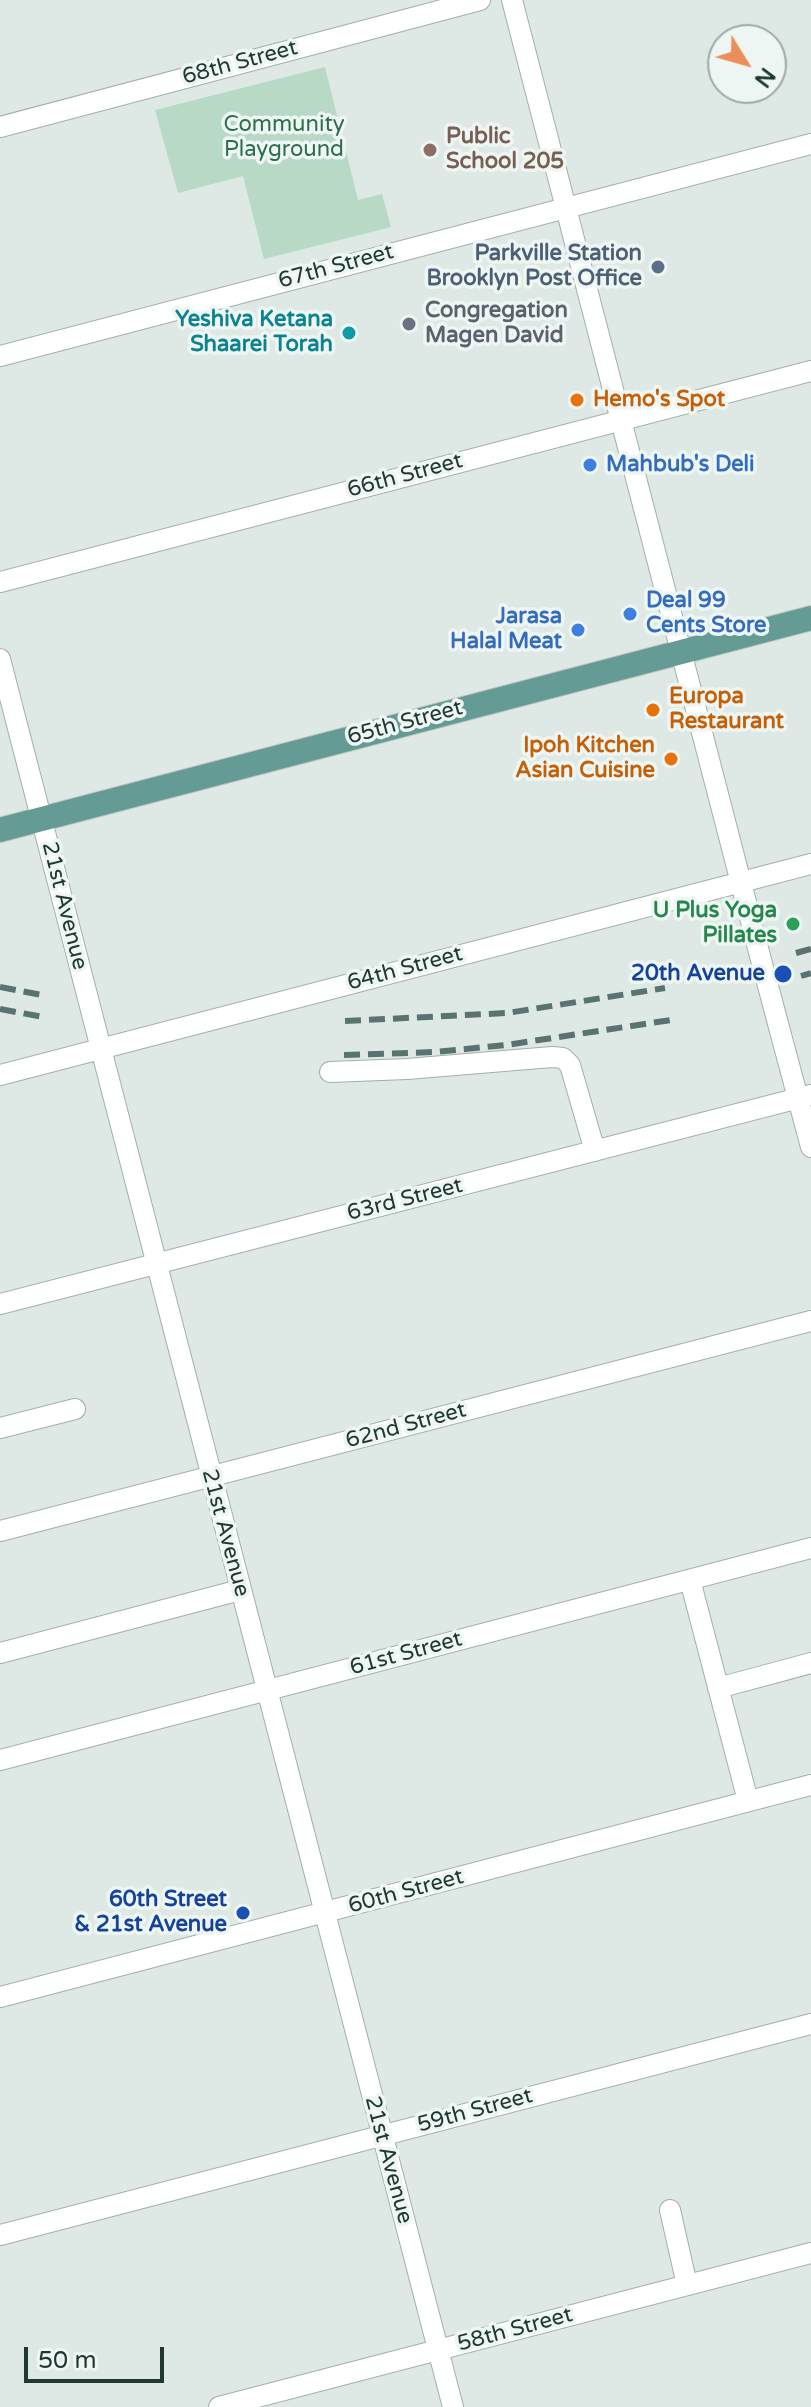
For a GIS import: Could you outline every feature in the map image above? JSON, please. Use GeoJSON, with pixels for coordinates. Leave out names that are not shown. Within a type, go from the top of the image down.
{"type":"FeatureCollection","features":[{"type":"Feature","properties":{"kind":"main road","name":"65th Street"},"geometry":{"type":"LineString","coordinates":[[0,830],[811,618]]}},
{"type":"Feature","properties":{"kind":"street","name":"68th Street"},"geometry":{"type":"LineString","coordinates":[[0,127],[480,0]]}},
{"type":"Feature","properties":{"kind":"street"},"geometry":{"type":"LineString","coordinates":[[512,0],[760,956],[804,1097],[811,1147]]}},
{"type":"Feature","properties":{"kind":"street","name":"67th Street"},"geometry":{"type":"LineString","coordinates":[[0,356],[811,144]]}},
{"type":"Feature","properties":{"kind":"street","name":"66th Street"},"geometry":{"type":"LineString","coordinates":[[0,582],[811,371]]}},
{"type":"Feature","properties":{"kind":"street","name":"21st Avenue"},"geometry":{"type":"LineString","coordinates":[[0,659],[453,2407]]}},
{"type":"Feature","properties":{"kind":"street","name":"64th Street"},"geometry":{"type":"LineString","coordinates":[[0,1075],[811,864]]}},
{"type":"Feature","properties":{"kind":"street"},"geometry":{"type":"LineString","coordinates":[[330,1072],[558,1056],[570,1065],[595,1151]]}},
{"type":"Feature","properties":{"kind":"street","name":"63rd Street"},"geometry":{"type":"LineString","coordinates":[[0,1304],[804,1097]]}},
{"type":"Feature","properties":{"kind":"street","name":"62nd Street"},"geometry":{"type":"LineString","coordinates":[[0,1531],[811,1321]]}},
{"type":"Feature","properties":{"kind":"street"},"geometry":{"type":"LineString","coordinates":[[0,1428],[75,1409]]}},
{"type":"Feature","properties":{"kind":"street","name":"61st Street"},"geometry":{"type":"LineString","coordinates":[[0,1760],[811,1548]]}},
{"type":"Feature","properties":{"kind":"street"},"geometry":{"type":"LineString","coordinates":[[690,1580],[748,1801]]}},
{"type":"Feature","properties":{"kind":"street"},"geometry":{"type":"LineString","coordinates":[[0,1653],[240,1590]]}},
{"type":"Feature","properties":{"kind":"street"},"geometry":{"type":"LineString","coordinates":[[718,1688],[811,1663]]}},
{"type":"Feature","properties":{"kind":"street","name":"60th Street"},"geometry":{"type":"LineString","coordinates":[[0,1997],[811,1785]]}},
{"type":"Feature","properties":{"kind":"street","name":"59th Street"},"geometry":{"type":"LineString","coordinates":[[0,2235],[811,2024]]}},
{"type":"Feature","properties":{"kind":"street"},"geometry":{"type":"LineString","coordinates":[[670,2210],[687,2285]]}},
{"type":"Feature","properties":{"kind":"street","name":"58th Street"},"geometry":{"type":"LineString","coordinates":[[219,2407],[811,2253]]}},
{"type":"Feature","properties":{"kind":"green space","name":"Community Playground"},"geometry":{"type":"Polygon","coordinates":[[[325,67],[358,200],[382,194],[391,227],[264,259],[243,176],[178,193],[155,110],[325,67]]]}},
{"type":"Feature","properties":{"kind":"railway"},"geometry":{"type":"LineString","coordinates":[[796,953],[811,949]]}},
{"type":"Feature","properties":{"kind":"railway"},"geometry":{"type":"LineString","coordinates":[[801,976],[811,973]]}},
{"type":"Feature","properties":{"kind":"railway"},"geometry":{"type":"LineString","coordinates":[[0,987],[47,996]]}},
{"type":"Feature","properties":{"kind":"railway"},"geometry":{"type":"LineString","coordinates":[[345,1021],[507,1013],[665,988]]}},
{"type":"Feature","properties":{"kind":"railway"},"geometry":{"type":"LineString","coordinates":[[0,1009],[43,1017]]}},
{"type":"Feature","properties":{"kind":"railway"},"geometry":{"type":"LineString","coordinates":[[344,1055],[435,1052],[506,1045],[671,1020]]}},
{"type":"Feature","properties":{"kind":"place","name":"Public School 205"},"geometry":{"type":"Point","coordinates":[430,150]}},
{"type":"Feature","properties":{"kind":"place","name":"Parkville Station Brooklyn Post Office"},"geometry":{"type":"Point","coordinates":[658,267]}},
{"type":"Feature","properties":{"kind":"place","name":"Congregation Magen David"},"geometry":{"type":"Point","coordinates":[409,324]}},
{"type":"Feature","properties":{"kind":"place","name":"Yeshiva Ketana Shaarei Torah"},"geometry":{"type":"Point","coordinates":[349,333]}},
{"type":"Feature","properties":{"kind":"place","name":"Hemo's Spot"},"geometry":{"type":"Point","coordinates":[577,400]}},
{"type":"Feature","properties":{"kind":"place","name":"Mahbub's Deli"},"geometry":{"type":"Point","coordinates":[590,465]}},
{"type":"Feature","properties":{"kind":"place","name":"Deal 99 Cents Store"},"geometry":{"type":"Point","coordinates":[630,614]}},
{"type":"Feature","properties":{"kind":"place","name":"Jarasa Halal Meat"},"geometry":{"type":"Point","coordinates":[578,630]}},
{"type":"Feature","properties":{"kind":"place","name":"Europa Restaurant"},"geometry":{"type":"Point","coordinates":[653,710]}},
{"type":"Feature","properties":{"kind":"place","name":"Ipoh Kitchen Asian Cuisine"},"geometry":{"type":"Point","coordinates":[671,759]}},
{"type":"Feature","properties":{"kind":"place","name":"U Plus Yoga Pillates"},"geometry":{"type":"Point","coordinates":[793,924]}},
{"type":"Feature","properties":{"kind":"place","name":"20th Avenue"},"geometry":{"type":"Point","coordinates":[783,974]}},
{"type":"Feature","properties":{"kind":"place","name":"60th Street & 21st Avenue"},"geometry":{"type":"Point","coordinates":[243,1913]}}]}
